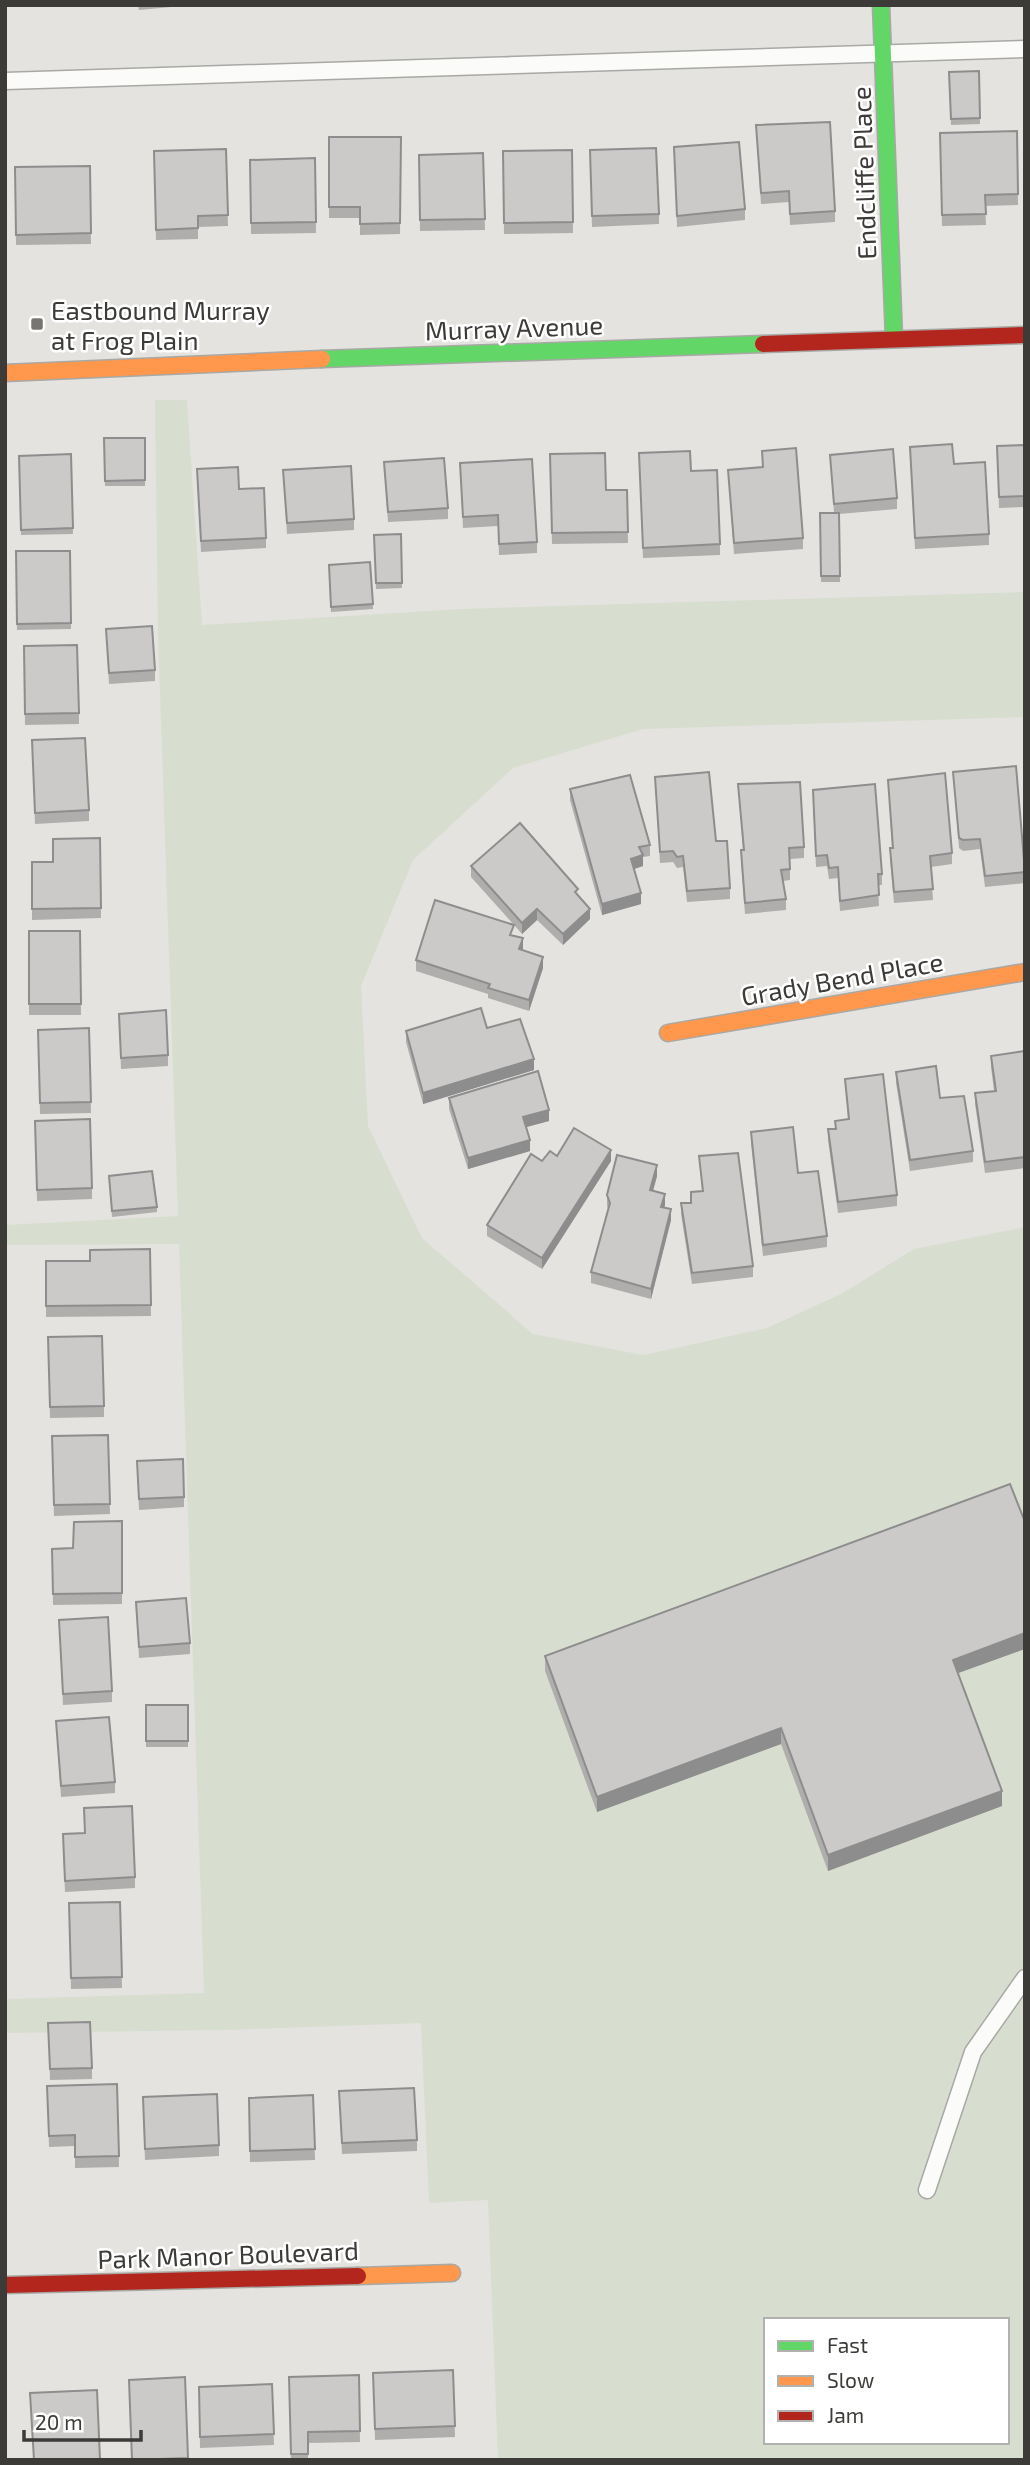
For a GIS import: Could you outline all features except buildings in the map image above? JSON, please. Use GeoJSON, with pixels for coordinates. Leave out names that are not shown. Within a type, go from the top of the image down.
{"type":"FeatureCollection","features":[{"type":"Feature","properties":{"kind":"street","name":"Endcliffe Place"},"geometry":{"type":"LineString","coordinates":[[881,5],[894,338]]}},
{"type":"Feature","properties":{"kind":"street","name":"Murray Avenue"},"geometry":{"type":"LineString","coordinates":[[5,373],[171,364],[1025,335]]}},
{"type":"Feature","properties":{"kind":"street","name":"Grady Bend Place"},"geometry":{"type":"LineString","coordinates":[[668,1033],[1025,972]]}},
{"type":"Feature","properties":{"kind":"street","name":"Park Manor Boulevard"},"geometry":{"type":"LineString","coordinates":[[5,2285],[452,2273]]}},
{"type":"Feature","properties":{"kind":"lane"},"geometry":{"type":"LineString","coordinates":[[5,81],[1025,49]]}},
{"type":"Feature","properties":{"kind":"lane"},"geometry":{"type":"LineString","coordinates":[[927,2190],[973,2052],[1025,1978]]}},
{"type":"Feature","properties":{"kind":"green space"},"geometry":{"type":"Polygon","coordinates":[[[155,400],[187,400],[202,625],[461,609],[1025,592],[1025,717],[643,729],[513,768],[413,860],[361,986],[368,1126],[422,1238],[533,1334],[643,1355],[767,1328],[841,1294],[914,1249],[1025,1227],[1025,2460],[498,2460],[488,2200],[429,2203],[421,2023],[225,2030],[5,2033],[5,1999],[204,1993],[179,1244],[5,1245],[5,1225],[178,1216],[158,635],[155,400]]]}},
{"type":"Feature","properties":{"kind":"traffic: fast"},"geometry":{"type":"LineString","coordinates":[[881,5],[894,338]]}},
{"type":"Feature","properties":{"kind":"traffic: fast"},"geometry":{"type":"LineString","coordinates":[[322,359],[763,344]]}},
{"type":"Feature","properties":{"kind":"traffic: slow"},"geometry":{"type":"LineString","coordinates":[[5,373],[322,359]]}},
{"type":"Feature","properties":{"kind":"traffic: slow"},"geometry":{"type":"LineString","coordinates":[[668,1033],[1025,972]]}},
{"type":"Feature","properties":{"kind":"traffic: slow"},"geometry":{"type":"LineString","coordinates":[[358,2276],[452,2273]]}},
{"type":"Feature","properties":{"kind":"traffic: jam"},"geometry":{"type":"LineString","coordinates":[[763,344],[1025,335]]}},
{"type":"Feature","properties":{"kind":"traffic: jam"},"geometry":{"type":"LineString","coordinates":[[5,2285],[358,2276]]}},
{"type":"Feature","properties":{"kind":"place","name":"Eastbound Murray at Frog Plain"},"geometry":{"type":"Point","coordinates":[37,324]}}]}
